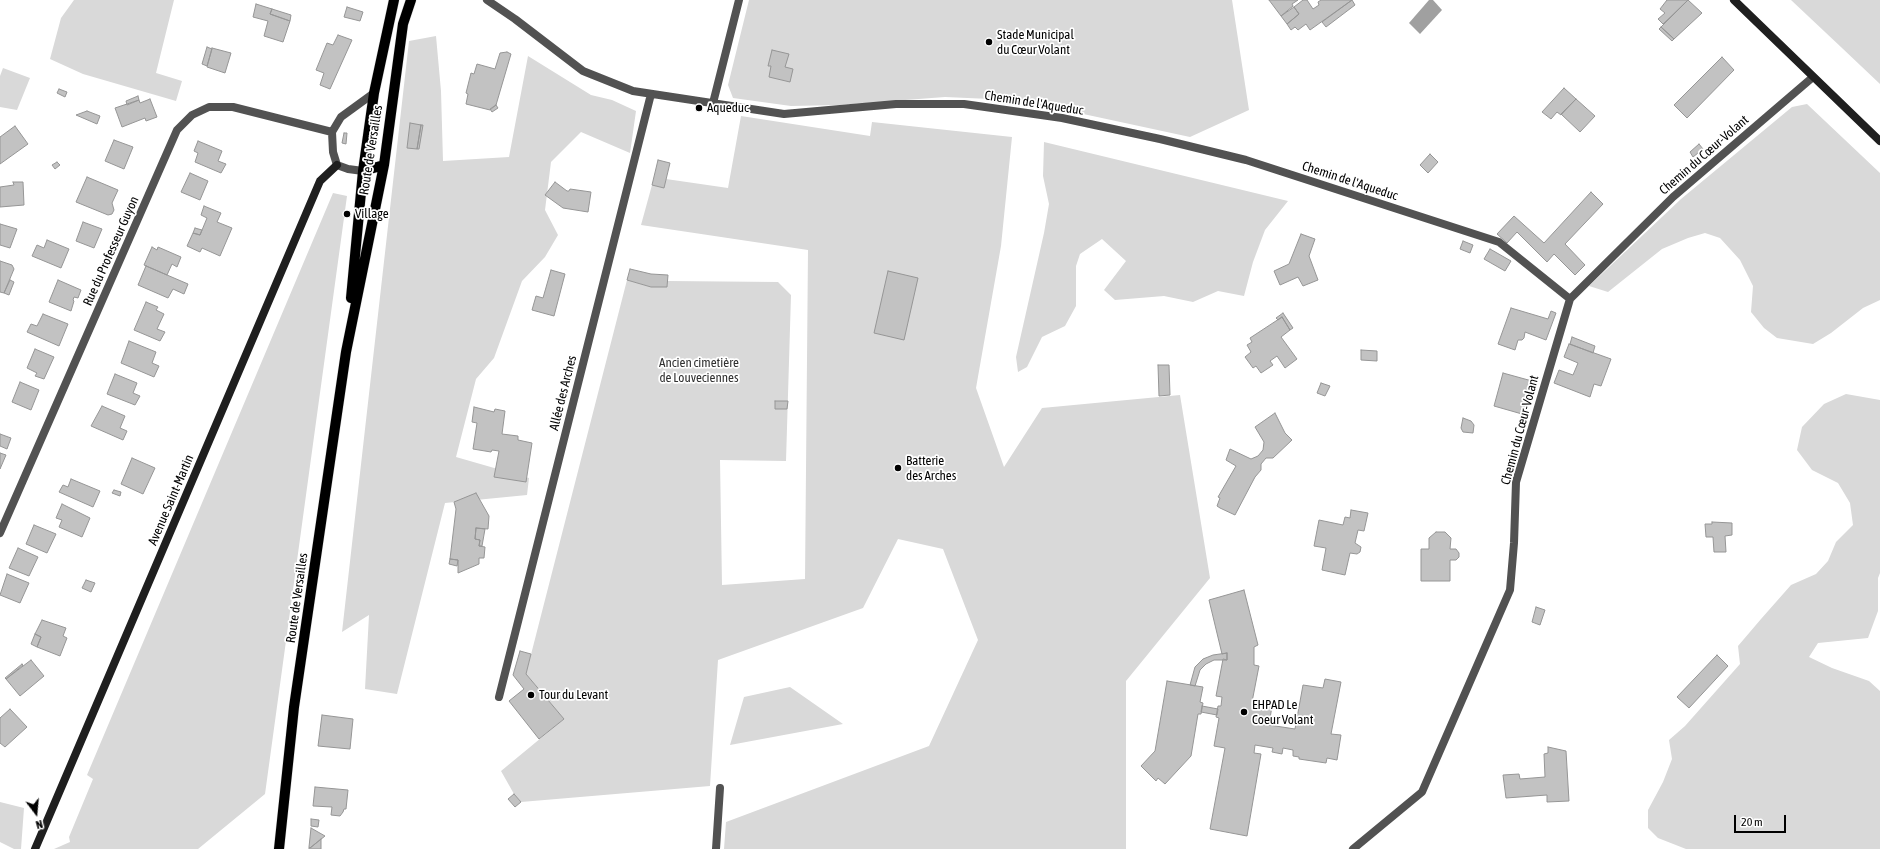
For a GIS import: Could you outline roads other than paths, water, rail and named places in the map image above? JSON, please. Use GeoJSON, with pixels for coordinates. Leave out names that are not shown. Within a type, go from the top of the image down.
{"type":"FeatureCollection","features":[{"type":"Feature","properties":{"kind":"main road","name":"Route de Versailles"},"geometry":{"type":"LineString","coordinates":[[279,849],[294,707],[346,352],[363,171],[374,92],[394,0]]}},
{"type":"Feature","properties":{"kind":"main road","name":"Route de Versailles"},"geometry":{"type":"LineString","coordinates":[[346,352],[384,165],[403,24],[411,0]]}},
{"type":"Feature","properties":{"kind":"main road"},"geometry":{"type":"LineString","coordinates":[[363,171],[384,165]]}},
{"type":"Feature","properties":{"kind":"street","name":"Chemin de l'Aqueduc"},"geometry":{"type":"LineString","coordinates":[[487,0],[583,71],[633,91],[784,114],[896,104],[964,104],[1062,118],[1160,139],[1246,160],[1499,242],[1570,299]]}},
{"type":"Feature","properties":{"kind":"street"},"geometry":{"type":"LineString","coordinates":[[713,103],[739,0]]}},
{"type":"Feature","properties":{"kind":"street"},"geometry":{"type":"LineString","coordinates":[[1734,0],[1880,142]]}},
{"type":"Feature","properties":{"kind":"street","name":"Chemin du Cœur-Volant"},"geometry":{"type":"LineString","coordinates":[[1353,849],[1422,792],[1510,590],[1514,543],[1516,482],[1570,299],[1674,197],[1813,77]]}},
{"type":"Feature","properties":{"kind":"street"},"geometry":{"type":"LineString","coordinates":[[363,171],[348,169],[336,165],[333,152],[332,132],[341,118],[374,92]]}},
{"type":"Feature","properties":{"kind":"street","name":"Allée des Arches"},"geometry":{"type":"LineString","coordinates":[[499,697],[651,94]]}},
{"type":"Feature","properties":{"kind":"street","name":"Rue du Professeur Guyon"},"geometry":{"type":"LineString","coordinates":[[0,533],[177,130],[192,115],[209,107],[233,107],[332,132]]}},
{"type":"Feature","properties":{"kind":"street","name":"Avenue Saint-Martin"},"geometry":{"type":"LineString","coordinates":[[35,849],[320,181],[336,165]]}},
{"type":"Feature","properties":{"kind":"street"},"geometry":{"type":"LineString","coordinates":[[716,849],[720,788]]}},
{"type":"Feature","properties":{"kind":"place","name":"Stade Municipal du Cœur Volant"},"geometry":{"type":"Point","coordinates":[989,42]}},
{"type":"Feature","properties":{"kind":"place","name":"Aqueduc"},"geometry":{"type":"Point","coordinates":[699,108]}},
{"type":"Feature","properties":{"kind":"place","name":"Village"},"geometry":{"type":"Point","coordinates":[347,214]}},
{"type":"Feature","properties":{"kind":"place","name":"Batterie des Arches"},"geometry":{"type":"Point","coordinates":[898,468]}},
{"type":"Feature","properties":{"kind":"place","name":"Tour du Levant"},"geometry":{"type":"Point","coordinates":[531,695]}},
{"type":"Feature","properties":{"kind":"place","name":"EHPAD Le Coeur Volant"},"geometry":{"type":"Point","coordinates":[1244,712]}},
{"type":"Feature","properties":{"kind":"park label","name":"Ancien cimetière de Louveciennes"},"geometry":{"type":"Point","coordinates":[699,370]}}]}
